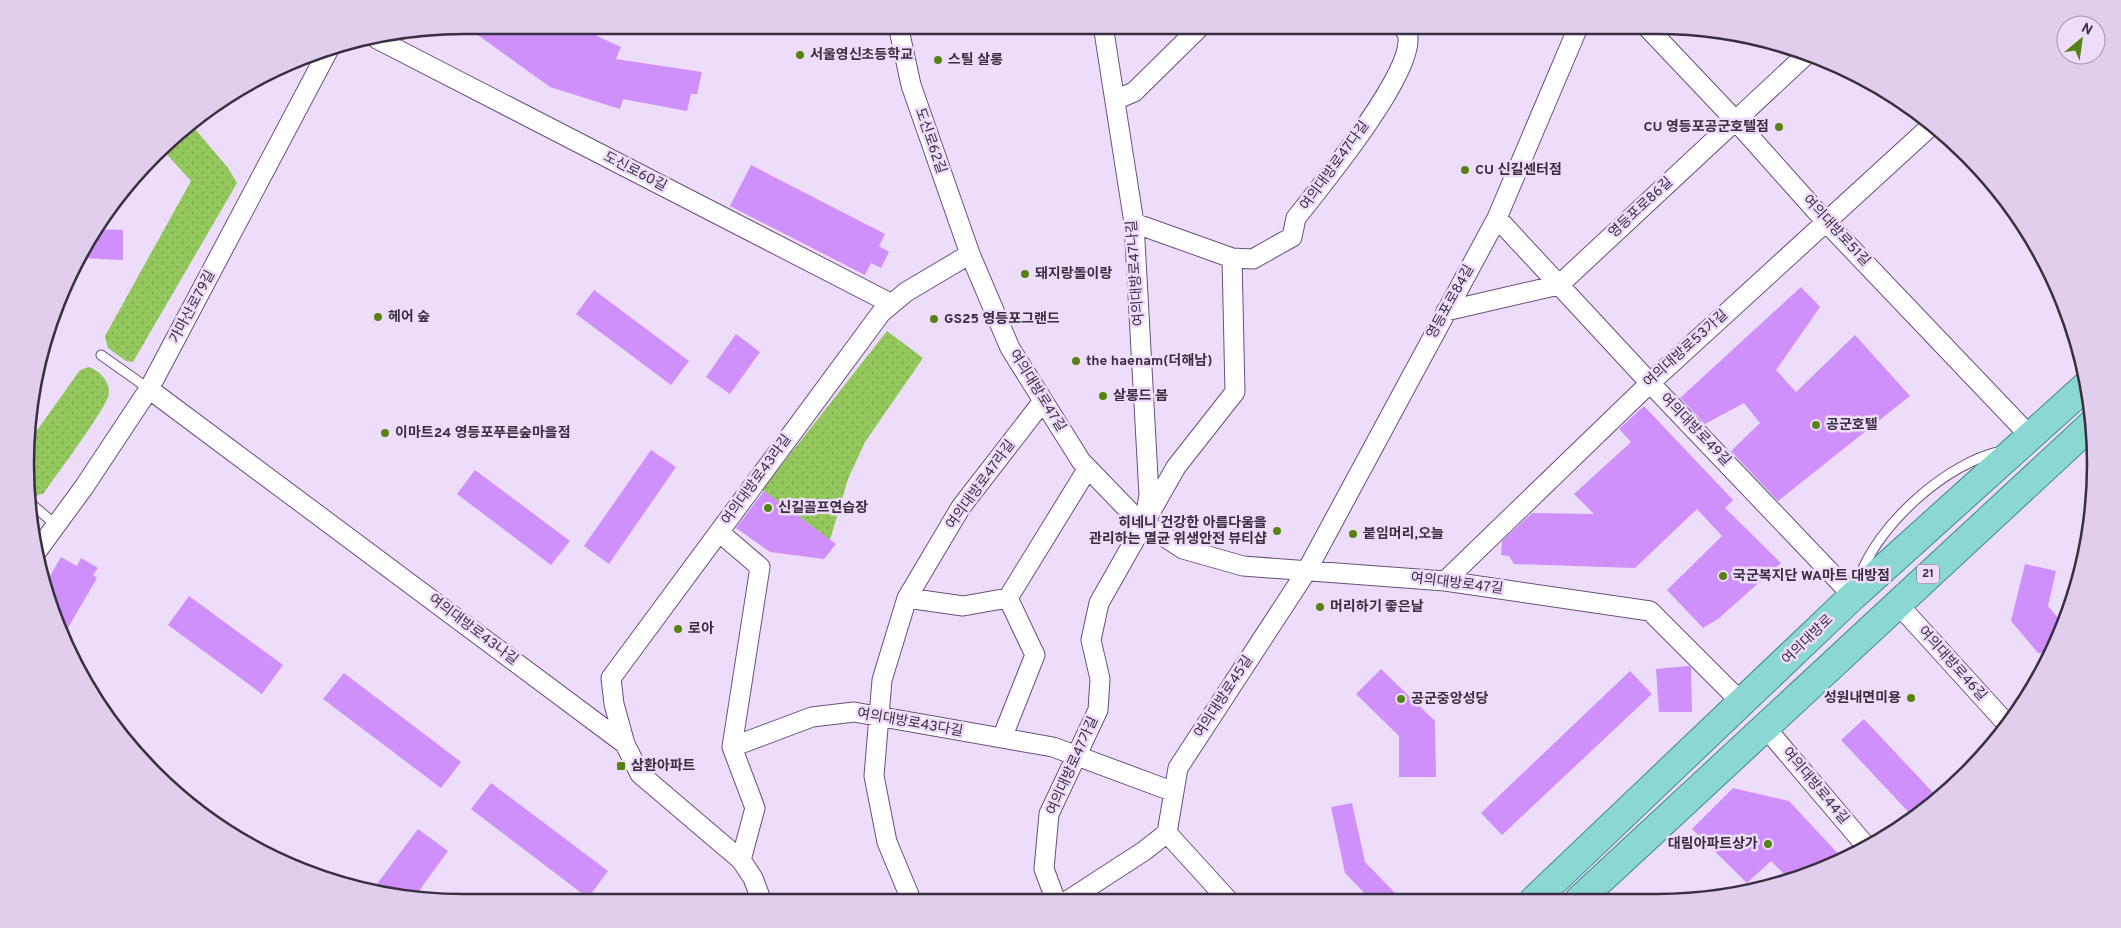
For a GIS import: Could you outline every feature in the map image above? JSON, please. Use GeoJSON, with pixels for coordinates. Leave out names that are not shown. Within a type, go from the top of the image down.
{"type":"FeatureCollection","features":[{"type":"Feature","properties":{"kind":"main road","name":"여의대방로"},"geometry":{"type":"LineString","coordinates":[[1540,894],[1853,596],[2081,390]]}},
{"type":"Feature","properties":{"kind":"main road","name":"21"},"geometry":{"type":"LineString","coordinates":[[1585,894],[1897,603],[2086,431]]}},
{"type":"Feature","properties":{"kind":"street","name":"도신로62길"},"geometry":{"type":"LineString","coordinates":[[900,34],[911,85],[970,254]]}},
{"type":"Feature","properties":{"kind":"street","name":"여의대방로47나길"},"geometry":{"type":"LineString","coordinates":[[1104,34],[1134,223],[1149,495],[1144,523]]}},
{"type":"Feature","properties":{"kind":"street"},"geometry":{"type":"LineString","coordinates":[[1115,100],[1134,92],[1193,34]]}},
{"type":"Feature","properties":{"kind":"street","name":"여의대방로47다길"},"geometry":{"type":"LineString","coordinates":[[1134,223],[1232,258],[1253,259],[1292,237],[1296,218],[1374,113],[1400,71],[1406,54],[1408,37],[1406,34]]}},
{"type":"Feature","properties":{"kind":"street","name":"영등포로84길"},"geometry":{"type":"LineString","coordinates":[[1306,572],[1497,218],[1575,34]]}},
{"type":"Feature","properties":{"kind":"street","name":"여의대방로51길"},"geometry":{"type":"LineString","coordinates":[[1654,34],[1736,120],[2022,442]]}},
{"type":"Feature","properties":{"kind":"street","name":"도신로60길"},"geometry":{"type":"LineString","coordinates":[[382,42],[892,304]]}},
{"type":"Feature","properties":{"kind":"street","name":"가마산로79길"},"geometry":{"type":"LineString","coordinates":[[41,545],[149,389],[324,58]]}},
{"type":"Feature","properties":{"kind":"street","name":"영등포로86길"},"geometry":{"type":"LineString","coordinates":[[1559,285],[1801,59]]}},
{"type":"Feature","properties":{"kind":"street","name":"여의대방로53가길"},"geometry":{"type":"LineString","coordinates":[[1445,581],[1650,382],[1927,130]]}},
{"type":"Feature","properties":{"kind":"street","name":"여의대방로49길"},"geometry":{"type":"LineString","coordinates":[[1497,218],[1853,596]]}},
{"type":"Feature","properties":{"kind":"street","name":"여의대방로43라길"},"geometry":{"type":"LineString","coordinates":[[625,744],[614,704],[610,678],[881,313],[906,292],[970,254]]}},
{"type":"Feature","properties":{"kind":"street","name":"여의대방로47길"},"geometry":{"type":"LineString","coordinates":[[970,254],[1010,348],[1081,461],[1136,518],[1183,549],[1243,566],[1445,581],[1650,611],[1742,703]]}},
{"type":"Feature","properties":{"kind":"street"},"geometry":{"type":"LineString","coordinates":[[1144,523],[1176,467],[1235,392],[1232,258]]}},
{"type":"Feature","properties":{"kind":"street"},"geometry":{"type":"LineString","coordinates":[[1446,311],[1559,285]]}},
{"type":"Feature","properties":{"kind":"street","name":"여의대방로43나길"},"geometry":{"type":"LineString","coordinates":[[149,389],[625,744],[640,774],[741,860],[753,878],[759,894]]}},
{"type":"Feature","properties":{"kind":"street","name":"여의대방로47라길"},"geometry":{"type":"LineString","coordinates":[[909,894],[887,842],[874,776],[882,680],[907,598],[961,508],[1044,401]]}},
{"type":"Feature","properties":{"kind":"street"},"geometry":{"type":"LineString","coordinates":[[907,598],[963,606],[1008,598],[1088,468]]}},
{"type":"Feature","properties":{"kind":"street","name":"여의대방로47가길"},"geometry":{"type":"LineString","coordinates":[[1053,894],[1044,869],[1049,814],[1098,710],[1100,679],[1091,640],[1099,603],[1144,523]]}},
{"type":"Feature","properties":{"kind":"street"},"geometry":{"type":"LineString","coordinates":[[719,532],[760,567],[732,746],[755,808],[741,860]]}},
{"type":"Feature","properties":{"kind":"street","name":"여의대방로45길"},"geometry":{"type":"LineString","coordinates":[[1167,832],[1178,768],[1306,572]]}},
{"type":"Feature","properties":{"kind":"street"},"geometry":{"type":"LineString","coordinates":[[1002,738],[1035,656],[1008,598]]}},
{"type":"Feature","properties":{"kind":"street","name":"여의대방로46길"},"geometry":{"type":"LineString","coordinates":[[1897,603],[2003,719]]}},
{"type":"Feature","properties":{"kind":"street","name":"여의대방로43다길"},"geometry":{"type":"LineString","coordinates":[[732,746],[812,717],[854,712],[1054,747],[1174,792]]}},
{"type":"Feature","properties":{"kind":"street","name":"여의대방로44길"},"geometry":{"type":"LineString","coordinates":[[1765,726],[1863,842]]}},
{"type":"Feature","properties":{"kind":"street"},"geometry":{"type":"LineString","coordinates":[[1078,894],[1144,851],[1167,832],[1223,894]]}},
{"type":"Feature","properties":{"kind":"lane"},"geometry":{"type":"LineString","coordinates":[[101,355],[149,389]]}},
{"type":"Feature","properties":{"kind":"lane"},"geometry":{"type":"LineString","coordinates":[[36,508],[56,525]]}},
{"type":"Feature","properties":{"kind":"green space"},"geometry":{"type":"Polygon","coordinates":[[[195,129],[228,168],[237,183],[133,362],[126,361],[108,348],[105,336],[191,181],[166,154],[195,129]]]}},
{"type":"Feature","properties":{"kind":"green space"},"geometry":{"type":"Polygon","coordinates":[[[887,331],[923,358],[865,442],[848,479],[830,540],[762,490],[887,331]]]}},
{"type":"Feature","properties":{"kind":"green space"},"geometry":{"type":"Polygon","coordinates":[[[89,367],[100,374],[106,381],[109,389],[107,400],[44,493],[36,496],[34,464],[35,433],[80,370],[89,367]]]}},
{"type":"Feature","properties":{"kind":"building"},"geometry":{"type":"Polygon","coordinates":[[[476,34],[593,34],[621,47],[616,59],[702,72],[697,94],[691,94],[687,111],[623,99],[620,109],[550,87],[476,34]]]}},
{"type":"Feature","properties":{"kind":"building"},"geometry":{"type":"Polygon","coordinates":[[[751,165],[885,234],[879,246],[889,252],[881,268],[871,263],[865,275],[730,206],[751,165]]]}},
{"type":"Feature","properties":{"kind":"building"},"geometry":{"type":"Polygon","coordinates":[[[103,229],[123,230],[123,260],[86,258],[103,229]]]}},
{"type":"Feature","properties":{"kind":"building"},"geometry":{"type":"Polygon","coordinates":[[[1801,287],[1820,307],[1776,370],[1796,392],[1855,335],[1910,396],[1778,501],[1731,451],[1760,423],[1744,403],[1705,424],[1680,398],[1801,287]]]}},
{"type":"Feature","properties":{"kind":"building"},"geometry":{"type":"Polygon","coordinates":[[[594,290],[689,361],[671,385],[576,314],[594,290]]]}},
{"type":"Feature","properties":{"kind":"building"},"geometry":{"type":"Polygon","coordinates":[[[736,334],[760,352],[730,394],[706,377],[736,334]]]}},
{"type":"Feature","properties":{"kind":"building"},"geometry":{"type":"Polygon","coordinates":[[[1644,406],[1733,500],[1725,508],[1781,563],[1718,619],[1703,628],[1667,590],[1722,536],[1697,509],[1635,568],[1514,564],[1509,556],[1501,555],[1502,541],[1532,513],[1594,514],[1574,494],[1631,442],[1619,429],[1644,406]]]}},
{"type":"Feature","properties":{"kind":"building"},"geometry":{"type":"Polygon","coordinates":[[[651,450],[676,467],[609,564],[584,546],[651,450]]]}},
{"type":"Feature","properties":{"kind":"building"},"geometry":{"type":"Polygon","coordinates":[[[475,470],[570,541],[551,565],[457,494],[475,470]]]}},
{"type":"Feature","properties":{"kind":"building","name":"신길골프연습장"},"geometry":{"type":"Polygon","coordinates":[[[764,491],[836,544],[824,559],[770,552],[736,528],[764,491]]]}},
{"type":"Feature","properties":{"kind":"building"},"geometry":{"type":"Polygon","coordinates":[[[61,557],[77,566],[81,558],[98,568],[93,575],[97,578],[67,629],[57,602],[49,578],[61,557]]]}},
{"type":"Feature","properties":{"kind":"building"},"geometry":{"type":"Polygon","coordinates":[[[2025,564],[2056,571],[2048,606],[2058,618],[2044,653],[2038,653],[2011,621],[2025,564]]]}},
{"type":"Feature","properties":{"kind":"building"},"geometry":{"type":"Polygon","coordinates":[[[189,596],[283,665],[262,694],[168,625],[189,596]]]}},
{"type":"Feature","properties":{"kind":"building"},"geometry":{"type":"Polygon","coordinates":[[[1689,666],[1691,668],[1692,712],[1659,712],[1656,669],[1689,666]]]}},
{"type":"Feature","properties":{"kind":"building"},"geometry":{"type":"Polygon","coordinates":[[[1381,669],[1435,721],[1436,777],[1399,777],[1399,736],[1356,694],[1381,669]]]}},
{"type":"Feature","properties":{"kind":"building"},"geometry":{"type":"Polygon","coordinates":[[[1630,671],[1652,694],[1502,835],[1481,813],[1630,671]]]}},
{"type":"Feature","properties":{"kind":"building"},"geometry":{"type":"Polygon","coordinates":[[[344,673],[461,762],[441,788],[323,699],[344,673]]]}},
{"type":"Feature","properties":{"kind":"building"},"geometry":{"type":"Polygon","coordinates":[[[1864,719],[1933,793],[1909,813],[1841,740],[1864,719]]]}},
{"type":"Feature","properties":{"kind":"building"},"geometry":{"type":"Polygon","coordinates":[[[491,783],[608,871],[591,894],[583,894],[471,809],[491,783]]]}},
{"type":"Feature","properties":{"kind":"building","name":"대림아파트상가"},"geometry":{"type":"Polygon","coordinates":[[[1733,788],[1789,801],[1838,854],[1784,874],[1771,861],[1747,883],[1692,829],[1733,788]]]}},
{"type":"Feature","properties":{"kind":"building"},"geometry":{"type":"Polygon","coordinates":[[[1352,803],[1365,862],[1396,894],[1365,894],[1345,873],[1331,807],[1352,803]]]}},
{"type":"Feature","properties":{"kind":"building"},"geometry":{"type":"Polygon","coordinates":[[[418,829],[448,851],[418,892],[376,885],[418,829]]]}},
{"type":"Feature","properties":{"kind":"place","name":"서울영신초등학교"},"geometry":{"type":"Point","coordinates":[800,55]}},
{"type":"Feature","properties":{"kind":"place","name":"스틸 살롱"},"geometry":{"type":"Point","coordinates":[938,60]}},
{"type":"Feature","properties":{"kind":"place","name":"CU 영등포공군호텔점"},"geometry":{"type":"Point","coordinates":[1779,127]}},
{"type":"Feature","properties":{"kind":"place","name":"CU 신길센터점"},"geometry":{"type":"Point","coordinates":[1465,170]}},
{"type":"Feature","properties":{"kind":"place","name":"돼지랑돌이랑"},"geometry":{"type":"Point","coordinates":[1025,274]}},
{"type":"Feature","properties":{"kind":"place","name":"헤어 숲"},"geometry":{"type":"Point","coordinates":[378,317]}},
{"type":"Feature","properties":{"kind":"place","name":"GS25 영등포그랜드"},"geometry":{"type":"Point","coordinates":[934,319]}},
{"type":"Feature","properties":{"kind":"place","name":"the haenam(더해남)"},"geometry":{"type":"Point","coordinates":[1076,361]}},
{"type":"Feature","properties":{"kind":"place","name":"살롱드 봄"},"geometry":{"type":"Point","coordinates":[1103,396]}},
{"type":"Feature","properties":{"kind":"place","name":"공군호텔"},"geometry":{"type":"Point","coordinates":[1816,425]}},
{"type":"Feature","properties":{"kind":"place","name":"이마트24 영등포푸른숲마을점"},"geometry":{"type":"Point","coordinates":[385,433]}},
{"type":"Feature","properties":{"kind":"place","name":"신길골프연습장"},"geometry":{"type":"Point","coordinates":[768,508]}},
{"type":"Feature","properties":{"kind":"place","name":"히네니 건강한 아름다움을 관리하는 멸균 위생안전 뷰티샵"},"geometry":{"type":"Point","coordinates":[1277,531]}},
{"type":"Feature","properties":{"kind":"place","name":"붙임머리,오늘"},"geometry":{"type":"Point","coordinates":[1353,534]}},
{"type":"Feature","properties":{"kind":"place","name":"국군복지단 WA마트 대방점"},"geometry":{"type":"Point","coordinates":[1723,576]}},
{"type":"Feature","properties":{"kind":"place","name":"머리하기 좋은날"},"geometry":{"type":"Point","coordinates":[1320,607]}},
{"type":"Feature","properties":{"kind":"place","name":"로아"},"geometry":{"type":"Point","coordinates":[678,629]}},
{"type":"Feature","properties":{"kind":"place","name":"성원내면미용"},"geometry":{"type":"Point","coordinates":[1911,698]}},
{"type":"Feature","properties":{"kind":"place","name":"공군중앙성당"},"geometry":{"type":"Point","coordinates":[1401,699]}},
{"type":"Feature","properties":{"kind":"place","name":"삼환아파트"},"geometry":{"type":"Point","coordinates":[621,766]}},
{"type":"Feature","properties":{"kind":"place","name":"대림아파트상가"},"geometry":{"type":"Point","coordinates":[1768,844]}}]}
